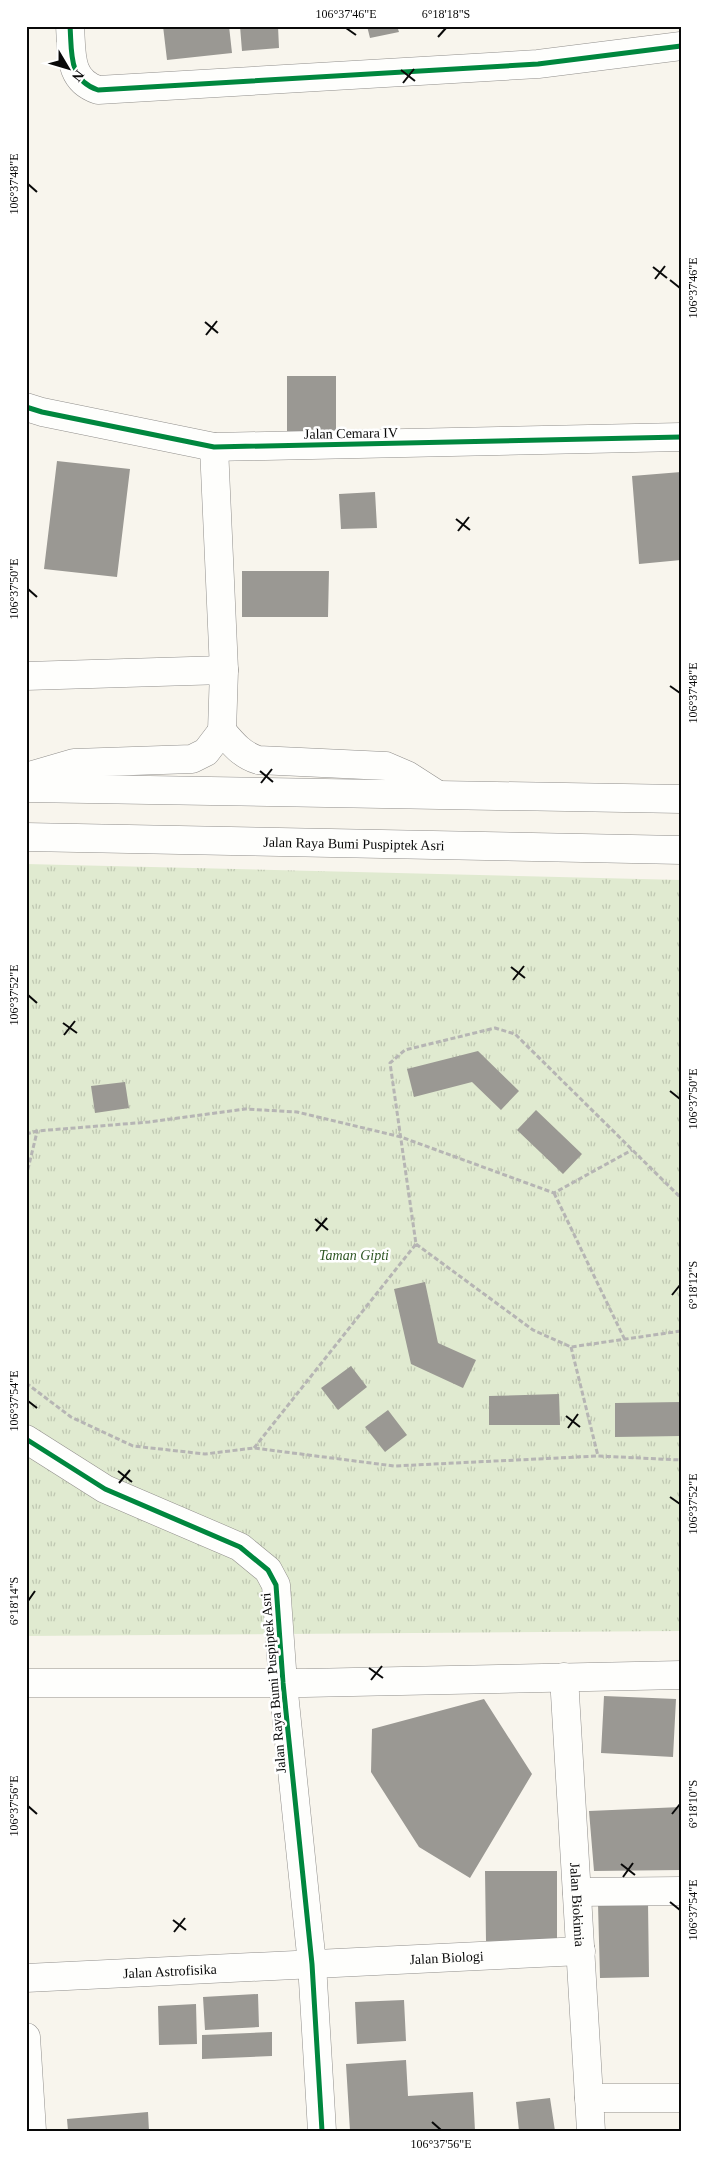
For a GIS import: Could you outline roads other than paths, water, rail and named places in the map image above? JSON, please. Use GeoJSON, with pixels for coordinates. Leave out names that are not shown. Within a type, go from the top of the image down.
{"type":"FeatureCollection","features":[{"type":"Feature","properties":{"kind":"street"},"geometry":{"type":"LineString","coordinates":[[70,26],[73,68],[79,79],[88,86],[98,90],[538,64],[681,46]]}},
{"type":"Feature","properties":{"kind":"street","name":"Jalan Cemara IV"},"geometry":{"type":"LineString","coordinates":[[26,406],[42,412],[214,447],[681,437]]}},
{"type":"Feature","properties":{"kind":"street"},"geometry":{"type":"LineString","coordinates":[[26,777],[74,762],[192,759],[206,752],[222,731],[224,670],[214,447]]}},
{"type":"Feature","properties":{"kind":"street"},"geometry":{"type":"LineString","coordinates":[[26,676],[224,670]]}},
{"type":"Feature","properties":{"kind":"street"},"geometry":{"type":"LineString","coordinates":[[222,731],[236,747],[249,757],[258,760],[386,766],[407,775],[435,794]]}},
{"type":"Feature","properties":{"kind":"street"},"geometry":{"type":"LineString","coordinates":[[26,788],[681,799]]}},
{"type":"Feature","properties":{"kind":"street","name":"Jalan Raya Bumi Puspiptek Asri"},"geometry":{"type":"LineString","coordinates":[[26,837],[681,850]]}},
{"type":"Feature","properties":{"kind":"street","name":"Jalan Raya Bumi Puspiptek Asri"},"geometry":{"type":"LineString","coordinates":[[26,1439],[105,1489],[240,1547],[268,1570],[276,1585],[283,1683],[312,1964],[322,2131]]}},
{"type":"Feature","properties":{"kind":"street"},"geometry":{"type":"LineString","coordinates":[[26,1683],[283,1683],[681,1675]]}},
{"type":"Feature","properties":{"kind":"street","name":"Jalan Biokimia"},"geometry":{"type":"LineString","coordinates":[[564,1677],[591,2131]]}},
{"type":"Feature","properties":{"kind":"street"},"geometry":{"type":"LineString","coordinates":[[577,1892],[681,1891]]}},
{"type":"Feature","properties":{"kind":"street","name":"Jalan Biologi"},"geometry":{"type":"LineString","coordinates":[[312,1964],[581,1951]]}},
{"type":"Feature","properties":{"kind":"street","name":"Jalan Astrofisika"},"geometry":{"type":"LineString","coordinates":[[26,1978],[312,1964]]}},
{"type":"Feature","properties":{"kind":"street"},"geometry":{"type":"LineString","coordinates":[[26,2037],[28,2099],[32,2131]]}},
{"type":"Feature","properties":{"kind":"street"},"geometry":{"type":"LineString","coordinates":[[589,2098],[681,2098]]}},
{"type":"Feature","properties":{"kind":"park label","name":"Taman Gipti"},"geometry":{"type":"Point","coordinates":[354,1255]}}]}
